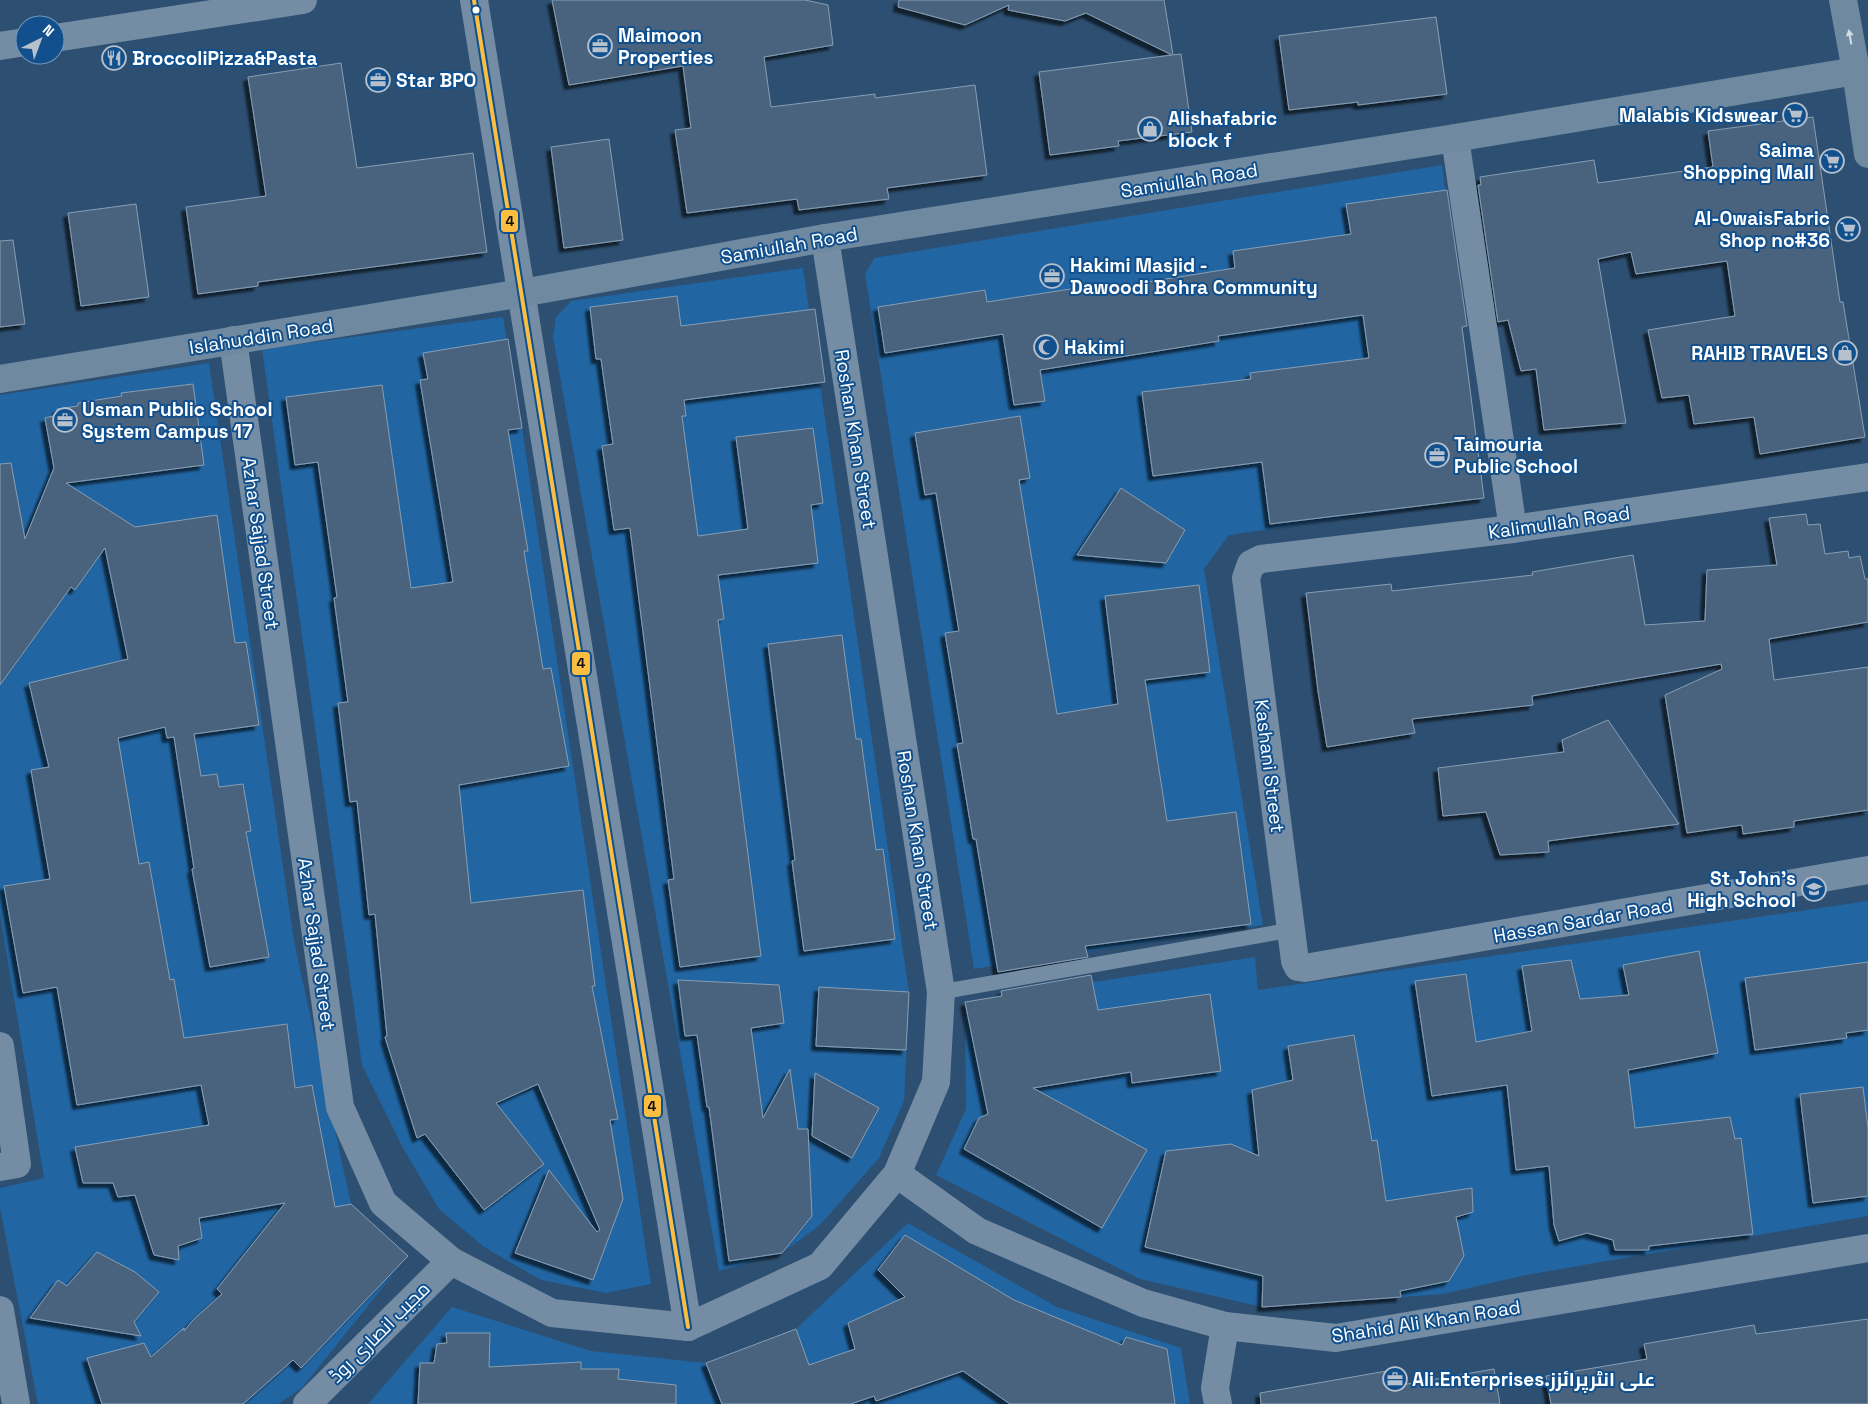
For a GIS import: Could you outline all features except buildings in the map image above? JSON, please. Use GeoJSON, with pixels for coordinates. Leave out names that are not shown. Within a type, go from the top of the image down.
{"type":"FeatureCollection","features":[{"type":"Feature","properties":{"kind":"street"},"geometry":{"type":"LineString","coordinates":[[65,36],[303,0]]}},
{"type":"Feature","properties":{"kind":"street"},"geometry":{"type":"LineString","coordinates":[[474,0],[688,1327]]}},
{"type":"Feature","properties":{"kind":"street"},"geometry":{"type":"LineString","coordinates":[[1843,0],[1868,154]]}},
{"type":"Feature","properties":{"kind":"street"},"geometry":{"type":"LineString","coordinates":[[0,46],[15,44]]}},
{"type":"Feature","properties":{"kind":"street","name":"Samiullah Road"},"geometry":{"type":"LineString","coordinates":[[522,293],[825,238],[1455,138],[1856,71]]}},
{"type":"Feature","properties":{"kind":"street"},"geometry":{"type":"LineString","coordinates":[[1455,138],[1513,529]]}},
{"type":"Feature","properties":{"kind":"street","name":"Roshan Khan Street"},"geometry":{"type":"LineString","coordinates":[[688,1327],[820,1266],[897,1174],[936,1082],[941,992],[825,238]]}},
{"type":"Feature","properties":{"kind":"street","name":"Islahuddin Road"},"geometry":{"type":"LineString","coordinates":[[0,379],[522,293]]}},
{"type":"Feature","properties":{"kind":"street","name":"Azhar Sajjad Street"},"geometry":{"type":"LineString","coordinates":[[233,340],[340,1107],[383,1203],[451,1261],[552,1313],[688,1327]]}},
{"type":"Feature","properties":{"kind":"street","name":"Kalimullah Road"},"geometry":{"type":"LineString","coordinates":[[1251,564],[1261,559],[1513,529],[1868,477]]}},
{"type":"Feature","properties":{"kind":"street","name":"Kashani Street"},"geometry":{"type":"LineString","coordinates":[[1251,564],[1246,578],[1295,961],[1298,967]]}},
{"type":"Feature","properties":{"kind":"street","name":"Hassan Sardar Road"},"geometry":{"type":"LineString","coordinates":[[1298,967],[1315,966],[1868,870]]}},
{"type":"Feature","properties":{"kind":"street"},"geometry":{"type":"LineString","coordinates":[[0,1046],[9,1165]]}},
{"type":"Feature","properties":{"kind":"street","name":"Shahid Ali Khan Road"},"geometry":{"type":"LineString","coordinates":[[897,1174],[978,1231],[1142,1303],[1225,1326],[1336,1338],[1868,1248]]}},
{"type":"Feature","properties":{"kind":"street","name":"مجیب انصاری روڈ"},"geometry":{"type":"LineString","coordinates":[[307,1404],[451,1261]]}},
{"type":"Feature","properties":{"kind":"street"},"geometry":{"type":"LineString","coordinates":[[0,1310],[16,1404]]}},
{"type":"Feature","properties":{"kind":"street"},"geometry":{"type":"LineString","coordinates":[[1218,1404],[1215,1388],[1225,1326]]}},
{"type":"Feature","properties":{"kind":"lane"},"geometry":{"type":"LineString","coordinates":[[941,992],[1291,930]]}},
{"type":"Feature","properties":{"kind":"shaded area"},"geometry":{"type":"Polygon","coordinates":[[[1442,165],[1484,498],[1229,535],[1204,569],[1263,925],[974,969],[865,274],[874,258],[1442,165]]]}},
{"type":"Feature","properties":{"kind":"shaded area"},"geometry":{"type":"Polygon","coordinates":[[[803,268],[909,992],[904,1101],[879,1158],[820,1225],[782,1253],[719,1271],[553,337],[556,317],[571,301],[803,268]]]}},
{"type":"Feature","properties":{"kind":"shaded area"},"geometry":{"type":"Polygon","coordinates":[[[503,317],[522,428],[651,1284],[606,1293],[541,1280],[484,1247],[439,1209],[403,1148],[362,1065],[262,349],[503,317]]]}},
{"type":"Feature","properties":{"kind":"shaded area"},"geometry":{"type":"Polygon","coordinates":[[[209,363],[294,941],[351,1204],[408,1256],[302,1388],[278,1404],[38,1404],[0,1208],[0,1188],[44,1178],[0,914],[0,395],[209,363]]]}},
{"type":"Feature","properties":{"kind":"shaded area"},"geometry":{"type":"Polygon","coordinates":[[[1868,901],[1868,1216],[1526,1275],[1443,1294],[1262,1307],[1140,1279],[936,1175],[966,1109],[965,1002],[1255,957],[1258,990],[1868,901]]]}},
{"type":"Feature","properties":{"kind":"shaded area"},"geometry":{"type":"Polygon","coordinates":[[[908,1223],[1057,1307],[1181,1348],[1190,1404],[368,1404],[452,1307],[591,1351],[706,1363],[796,1329],[908,1223]]]}},
{"type":"Feature","properties":{"kind":"transit line","name":"4"},"geometry":{"type":"LineString","coordinates":[[474,0],[688,1327]]}},
{"type":"Feature","properties":{"kind":"place","name":"Maimoon Properties"},"geometry":{"type":"Point","coordinates":[600,46]}},
{"type":"Feature","properties":{"kind":"place","name":"BroccoliPizza&Pasta"},"geometry":{"type":"Point","coordinates":[114,58]}},
{"type":"Feature","properties":{"kind":"place","name":"Star BPO"},"geometry":{"type":"Point","coordinates":[378,80]}},
{"type":"Feature","properties":{"kind":"place","name":"Malabis Kidswear"},"geometry":{"type":"Point","coordinates":[1795,115]}},
{"type":"Feature","properties":{"kind":"place","name":"Alishafabric block f"},"geometry":{"type":"Point","coordinates":[1150,129]}},
{"type":"Feature","properties":{"kind":"place","name":"Saima Shopping Mall"},"geometry":{"type":"Point","coordinates":[1832,161]}},
{"type":"Feature","properties":{"kind":"place","name":"Al-OwaisFabric Shop no#36"},"geometry":{"type":"Point","coordinates":[1848,229]}},
{"type":"Feature","properties":{"kind":"place","name":"Hakimi Masjid - Dawoodi Bohra Community"},"geometry":{"type":"Point","coordinates":[1052,276]}},
{"type":"Feature","properties":{"kind":"place","name":"Hakimi"},"geometry":{"type":"Point","coordinates":[1046,347]}},
{"type":"Feature","properties":{"kind":"place","name":"RAHIB TRAVELS"},"geometry":{"type":"Point","coordinates":[1845,353]}},
{"type":"Feature","properties":{"kind":"place","name":"Usman Public School System Campus 17"},"geometry":{"type":"Point","coordinates":[65,420]}},
{"type":"Feature","properties":{"kind":"place","name":"Taimouria Public School"},"geometry":{"type":"Point","coordinates":[1437,455]}},
{"type":"Feature","properties":{"kind":"place","name":"St John's High School"},"geometry":{"type":"Point","coordinates":[1814,889]}},
{"type":"Feature","properties":{"kind":"place","name":"Ali.Enterprises.علی انٹرپرائزز"},"geometry":{"type":"Point","coordinates":[1395,1379]}}]}
